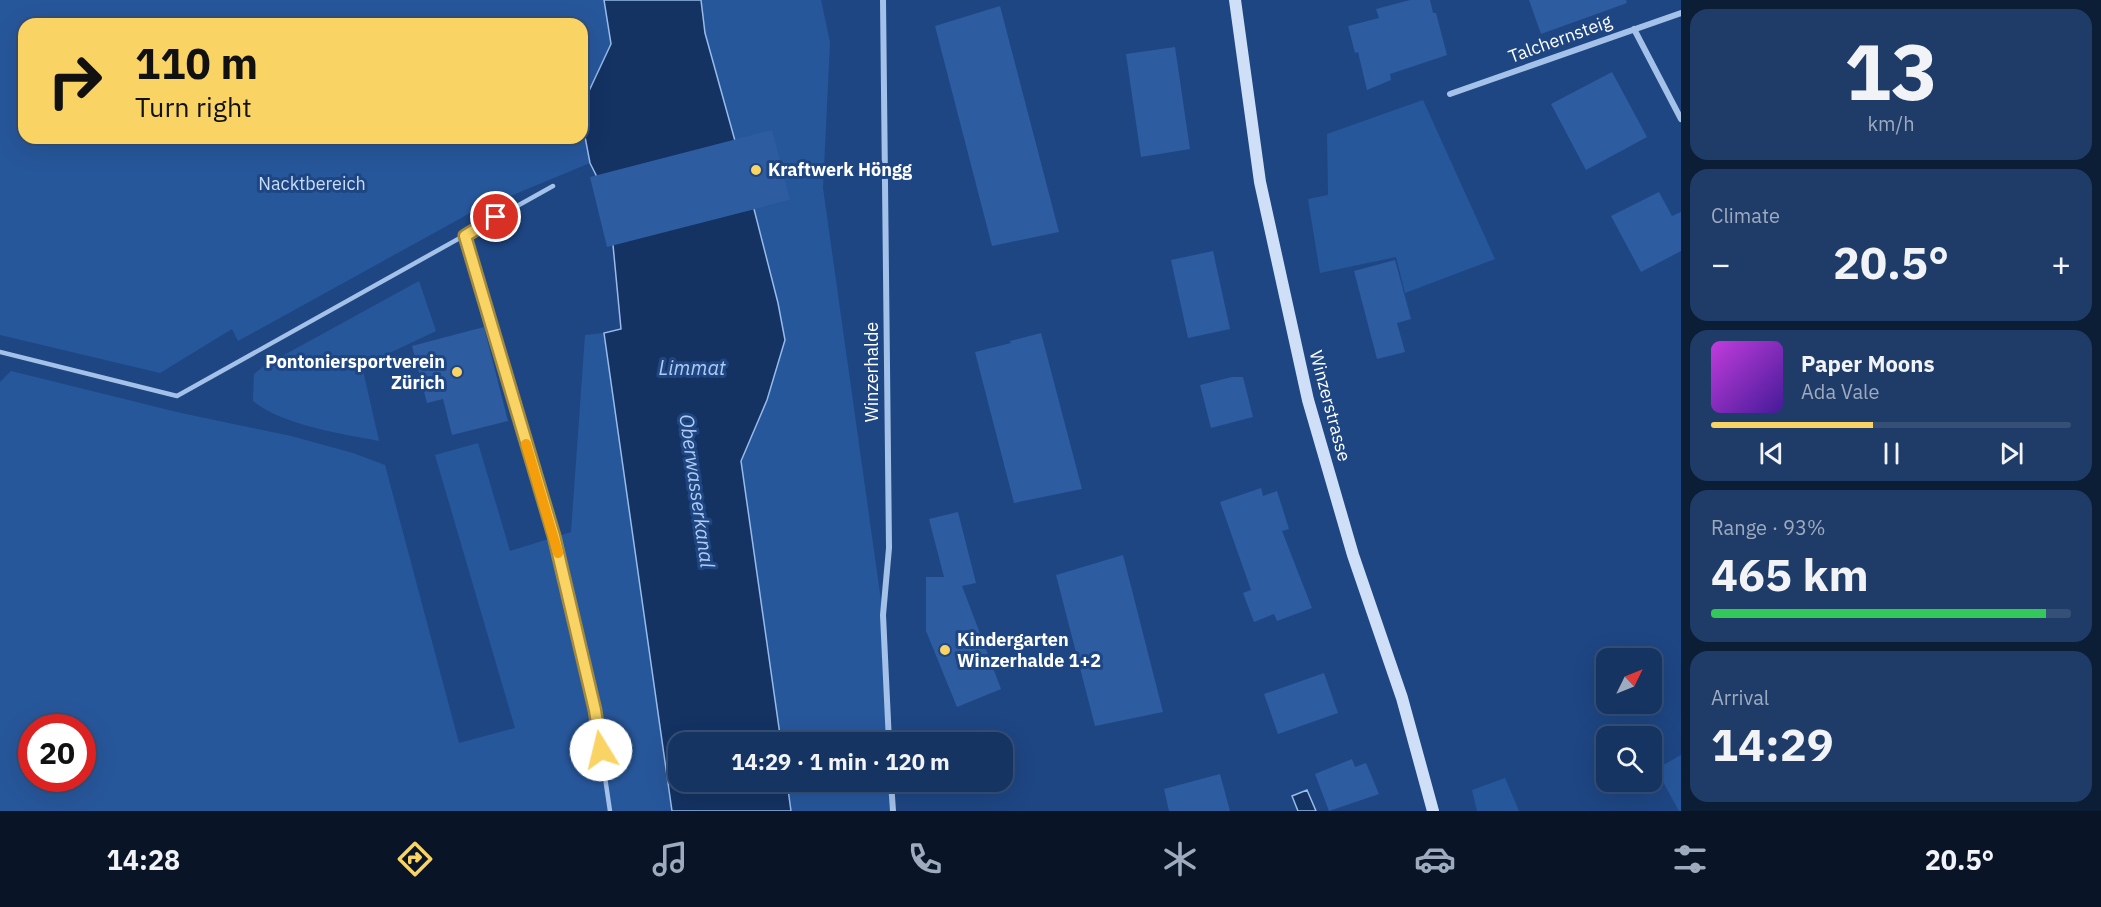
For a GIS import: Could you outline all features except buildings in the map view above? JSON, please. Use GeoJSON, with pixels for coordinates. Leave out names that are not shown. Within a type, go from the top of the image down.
{"type":"FeatureCollection","features":[{"type":"Feature","properties":{"kind":"main road","name":"Winzerstrasse"},"geometry":{"type":"LineString","coordinates":[[1235,0],[1260,183],[1308,400],[1353,555],[1402,698],[1433,811]]}},
{"type":"Feature","properties":{"kind":"street","name":"Winzerhalde"},"geometry":{"type":"LineString","coordinates":[[883,0],[889,548],[883,615],[889,732]]}},
{"type":"Feature","properties":{"kind":"street","name":"Talchernsteig"},"geometry":{"type":"LineString","coordinates":[[1450,94],[1681,13]]}},
{"type":"Feature","properties":{"kind":"street"},"geometry":{"type":"LineString","coordinates":[[1634,29],[1681,119]]}},
{"type":"Feature","properties":{"kind":"street"},"geometry":{"type":"LineString","coordinates":[[892,792],[893,811]]}},
{"type":"Feature","properties":{"kind":"lane"},"geometry":{"type":"LineString","coordinates":[[0,352],[177,396],[553,186]]}},
{"type":"Feature","properties":{"kind":"lane"},"geometry":{"type":"LineString","coordinates":[[465,236],[554,536],[595,710],[610,811]]}},
{"type":"Feature","properties":{"kind":"green space","name":"Nacktbereich"},"geometry":{"type":"Polygon","coordinates":[[[0,0],[604,0],[611,44],[588,93],[588,18],[18,18],[18,144],[586,144],[590,163],[472,212],[238,341],[232,329],[160,373],[0,335],[0,0]]]}},
{"type":"Feature","properties":{"kind":"green space"},"geometry":{"type":"Polygon","coordinates":[[[701,0],[821,0],[830,42],[823,188],[883,615],[889,732],[780,732],[741,461],[767,400],[785,340],[754,209],[790,200],[735,139],[705,33],[701,0]]]}},
{"type":"Feature","properties":{"kind":"green space"},"geometry":{"type":"Polygon","coordinates":[[[1423,100],[1495,259],[1405,293],[1396,257],[1320,273],[1308,199],[1328,195],[1327,134],[1423,100]]]}},
{"type":"Feature","properties":{"kind":"green space"},"geometry":{"type":"Polygon","coordinates":[[[419,281],[436,331],[362,366],[379,441],[331,432],[296,422],[279,416],[253,401],[254,374],[264,366],[419,281]]]}},
{"type":"Feature","properties":{"kind":"green space"},"geometry":{"type":"Polygon","coordinates":[[[604,333],[672,811],[0,811],[0,382],[11,371],[181,413],[291,436],[353,453],[385,465],[459,743],[515,728],[435,455],[478,443],[510,551],[571,532],[585,335],[604,333]]]}},
{"type":"Feature","properties":{"kind":"green space"},"geometry":{"type":"Polygon","coordinates":[[[1681,755],[1681,811],[1662,780],[1662,766],[1681,755]]]}},
{"type":"Feature","properties":{"kind":"green space"},"geometry":{"type":"Polygon","coordinates":[[[1505,778],[1519,811],[1477,811],[1472,790],[1505,778]]]}},
{"type":"Feature","properties":{"kind":"green space"},"geometry":{"type":"Polygon","coordinates":[[[788,792],[892,792],[893,811],[791,811],[788,792]]]}},
{"type":"Feature","properties":{"kind":"water","name":"Limmat"},"geometry":{"type":"Polygon","coordinates":[[[604,0],[701,0],[705,33],[754,209],[785,340],[767,400],[741,461],[780,732],[668,732],[668,783],[604,333],[621,329],[613,245],[586,144],[588,93],[611,44],[604,0]]]}},
{"type":"Feature","properties":{"kind":"water"},"geometry":{"type":"Polygon","coordinates":[[[1307,790],[1316,811],[1298,811],[1292,796],[1307,790]]]}},
{"type":"Feature","properties":{"kind":"water","name":"Limmat"},"geometry":{"type":"Polygon","coordinates":[[[669,792],[788,792],[791,811],[672,811],[669,792]]]}},
{"type":"Feature","properties":{"kind":"slow traffic"},"geometry":{"type":"LineString","coordinates":[[526,444],[558,553]]}},
{"type":"Feature","properties":{"kind":"place","name":"Kraftwerk Höngg"},"geometry":{"type":"Point","coordinates":[756,170]}},
{"type":"Feature","properties":{"kind":"place","name":"Pontoniersportverein Zürich"},"geometry":{"type":"Point","coordinates":[457,372]}},
{"type":"Feature","properties":{"kind":"place","name":"Kindergarten Winzerhalde 1+2"},"geometry":{"type":"Point","coordinates":[945,650]}},
{"type":"Feature","properties":{"kind":"route"},"geometry":{"type":"LineString","coordinates":[[496,217],[465,236],[554,536],[595,710],[601,750]]}},
{"type":"Feature","properties":{"kind":"water label","name":"Oberwasserkanal"},"geometry":{"type":"Point","coordinates":[697,491]}}]}
